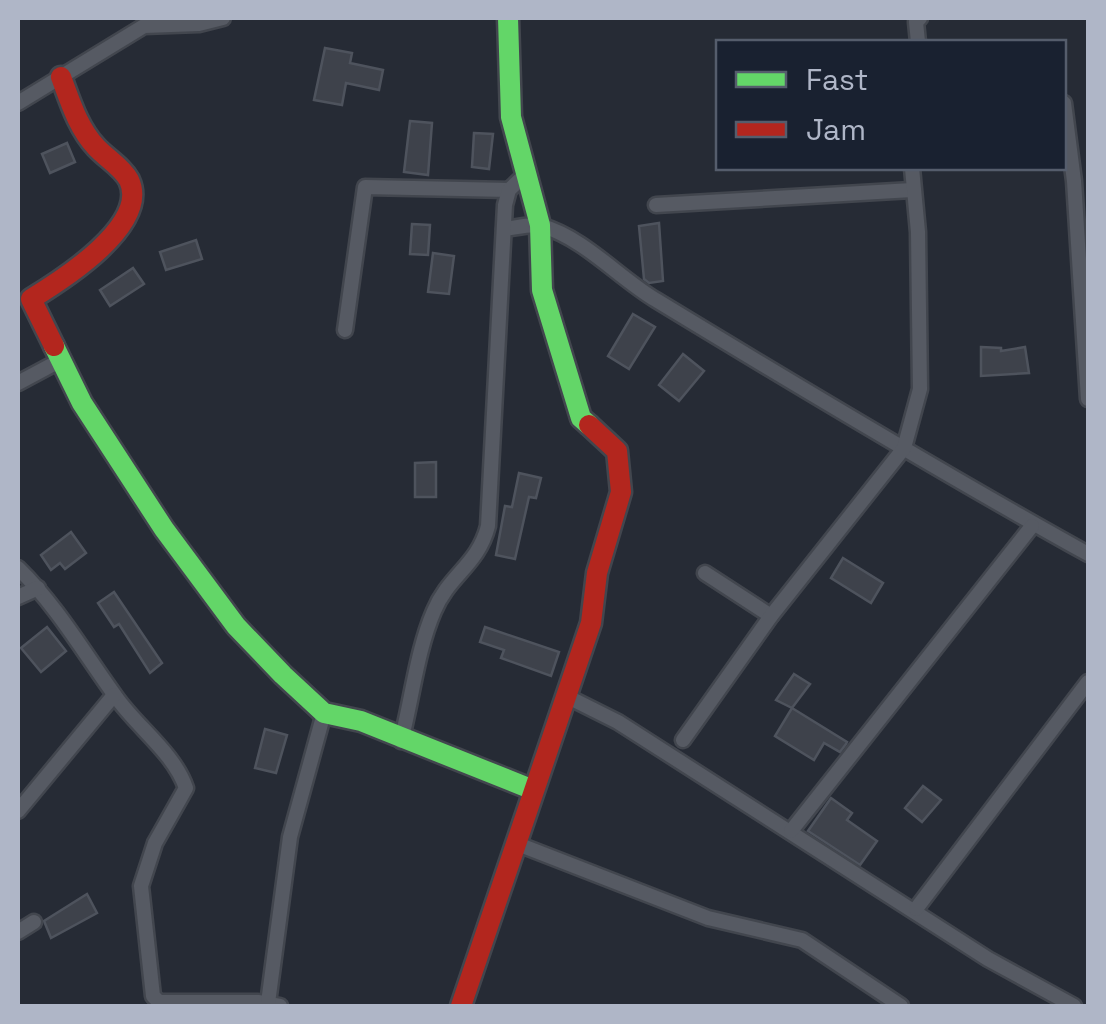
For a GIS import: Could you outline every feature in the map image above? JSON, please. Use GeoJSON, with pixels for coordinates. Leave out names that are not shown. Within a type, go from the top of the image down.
{"type":"FeatureCollection","features":[{"type":"Feature","properties":{"kind":"street"},"geometry":{"type":"LineString","coordinates":[[18,103],[142,22],[199,24],[223,18]]}},
{"type":"Feature","properties":{"kind":"street"},"geometry":{"type":"LineString","coordinates":[[461,1006],[532,789],[568,698],[591,623],[597,573],[621,492],[621,471],[614,446],[581,418],[542,290],[540,225],[511,117],[508,18]]}},
{"type":"Feature","properties":{"kind":"street"},"geometry":{"type":"LineString","coordinates":[[61,77],[91,142],[130,181],[133,193],[124,222],[110,239],[77,270],[24,303],[82,402],[180,551],[236,626],[324,713],[361,721],[532,789]]}},
{"type":"Feature","properties":{"kind":"street"},"geometry":{"type":"LineString","coordinates":[[1066,118],[1074,181],[1088,399]]}},
{"type":"Feature","properties":{"kind":"street"},"geometry":{"type":"LineString","coordinates":[[684,740],[771,616],[904,448],[920,390],[918,232],[912,170]]}},
{"type":"Feature","properties":{"kind":"street"},"geometry":{"type":"LineString","coordinates":[[401,740],[434,612],[459,574],[480,553],[488,526],[504,229],[510,190],[528,172]]}},
{"type":"Feature","properties":{"kind":"street"},"geometry":{"type":"LineString","coordinates":[[345,330],[365,188],[510,190]]}},
{"type":"Feature","properties":{"kind":"street"},"geometry":{"type":"LineString","coordinates":[[656,205],[912,190]]}},
{"type":"Feature","properties":{"kind":"street"},"geometry":{"type":"LineString","coordinates":[[504,229],[540,225],[783,378],[1032,526],[1086,548]]}},
{"type":"Feature","properties":{"kind":"street"},"geometry":{"type":"LineString","coordinates":[[18,383],[60,360]]}},
{"type":"Feature","properties":{"kind":"street"},"geometry":{"type":"LineString","coordinates":[[792,830],[1032,526]]}},
{"type":"Feature","properties":{"kind":"street"},"geometry":{"type":"LineString","coordinates":[[18,568],[38,588],[114,695],[170,760],[186,788],[156,843],[142,886],[153,996],[159,1002],[274,1005],[290,837],[324,713]]}},
{"type":"Feature","properties":{"kind":"street"},"geometry":{"type":"LineString","coordinates":[[705,573],[771,616]]}},
{"type":"Feature","properties":{"kind":"street"},"geometry":{"type":"LineString","coordinates":[[18,598],[38,588]]}},
{"type":"Feature","properties":{"kind":"street"},"geometry":{"type":"LineString","coordinates":[[916,909],[1088,682]]}},
{"type":"Feature","properties":{"kind":"street"},"geometry":{"type":"LineString","coordinates":[[18,812],[114,695]]}},
{"type":"Feature","properties":{"kind":"street"},"geometry":{"type":"LineString","coordinates":[[568,698],[618,722],[916,909],[988,959],[1074,1006]]}},
{"type":"Feature","properties":{"kind":"street"},"geometry":{"type":"LineString","coordinates":[[515,843],[708,918],[802,940],[901,1006]]}},
{"type":"Feature","properties":{"kind":"street"},"geometry":{"type":"LineString","coordinates":[[18,932],[34,922]]}},
{"type":"Feature","properties":{"kind":"building"},"geometry":{"type":"Polygon","coordinates":[[[325,48],[352,53],[350,63],[383,70],[379,90],[346,83],[342,105],[314,100],[325,48]]]}},
{"type":"Feature","properties":{"kind":"building"},"geometry":{"type":"Polygon","coordinates":[[[410,121],[432,123],[428,175],[404,172],[410,121]]]}},
{"type":"Feature","properties":{"kind":"building"},"geometry":{"type":"Polygon","coordinates":[[[474,133],[493,134],[489,169],[472,167],[474,133]]]}},
{"type":"Feature","properties":{"kind":"building"},"geometry":{"type":"Polygon","coordinates":[[[67,143],[75,162],[50,173],[42,154],[67,143]]]}},
{"type":"Feature","properties":{"kind":"building"},"geometry":{"type":"Polygon","coordinates":[[[659,223],[663,281],[649,283],[644,279],[639,226],[659,223]]]}},
{"type":"Feature","properties":{"kind":"building"},"geometry":{"type":"Polygon","coordinates":[[[412,224],[430,225],[428,255],[410,254],[412,224]]]}},
{"type":"Feature","properties":{"kind":"building"},"geometry":{"type":"Polygon","coordinates":[[[196,240],[202,259],[166,270],[160,252],[196,240]]]}},
{"type":"Feature","properties":{"kind":"building"},"geometry":{"type":"Polygon","coordinates":[[[433,253],[454,256],[449,294],[428,292],[433,253]]]}},
{"type":"Feature","properties":{"kind":"building"},"geometry":{"type":"Polygon","coordinates":[[[133,268],[144,284],[110,306],[100,290],[133,268]]]}},
{"type":"Feature","properties":{"kind":"building"},"geometry":{"type":"Polygon","coordinates":[[[633,314],[655,327],[629,369],[608,356],[633,314]]]}},
{"type":"Feature","properties":{"kind":"building"},"geometry":{"type":"Polygon","coordinates":[[[981,347],[1001,351],[1025,347],[1029,373],[981,376],[981,347]]]}},
{"type":"Feature","properties":{"kind":"building"},"geometry":{"type":"Polygon","coordinates":[[[683,354],[704,371],[679,401],[659,385],[683,354]]]}},
{"type":"Feature","properties":{"kind":"building"},"geometry":{"type":"Polygon","coordinates":[[[436,462],[436,497],[415,497],[415,463],[436,462]]]}},
{"type":"Feature","properties":{"kind":"building"},"geometry":{"type":"Polygon","coordinates":[[[519,473],[541,478],[536,498],[529,497],[515,559],[496,555],[505,506],[512,507],[519,473]]]}},
{"type":"Feature","properties":{"kind":"building"},"geometry":{"type":"Polygon","coordinates":[[[71,532],[86,553],[65,569],[60,563],[51,570],[41,555],[71,532]]]}},
{"type":"Feature","properties":{"kind":"building"},"geometry":{"type":"Polygon","coordinates":[[[843,558],[883,583],[871,603],[831,578],[843,558]]]}},
{"type":"Feature","properties":{"kind":"building"},"geometry":{"type":"Polygon","coordinates":[[[114,592],[162,663],[150,673],[119,624],[114,627],[98,603],[114,592]]]}},
{"type":"Feature","properties":{"kind":"building"},"geometry":{"type":"Polygon","coordinates":[[[47,627],[66,651],[41,672],[21,648],[47,627]]]}},
{"type":"Feature","properties":{"kind":"building"},"geometry":{"type":"Polygon","coordinates":[[[485,627],[559,652],[551,676],[501,658],[504,650],[480,642],[485,627]]]}},
{"type":"Feature","properties":{"kind":"building"},"geometry":{"type":"Polygon","coordinates":[[[794,674],[810,684],[792,708],[776,700],[794,674]]]}},
{"type":"Feature","properties":{"kind":"building"},"geometry":{"type":"Polygon","coordinates":[[[792,708],[847,742],[840,752],[824,743],[814,760],[775,736],[792,708]]]}},
{"type":"Feature","properties":{"kind":"building"},"geometry":{"type":"Polygon","coordinates":[[[265,729],[287,735],[276,773],[255,768],[265,729]]]}},
{"type":"Feature","properties":{"kind":"building"},"geometry":{"type":"Polygon","coordinates":[[[923,786],[941,800],[922,822],[905,808],[923,786]]]}},
{"type":"Feature","properties":{"kind":"building"},"geometry":{"type":"Polygon","coordinates":[[[831,798],[852,813],[847,820],[877,841],[860,865],[808,831],[831,798]]]}},
{"type":"Feature","properties":{"kind":"building"},"geometry":{"type":"Polygon","coordinates":[[[87,894],[97,913],[51,938],[44,921],[87,894]]]}},
{"type":"Feature","properties":{"kind":"traffic: fast"},"geometry":{"type":"LineString","coordinates":[[508,18],[511,117],[540,225],[542,290],[581,418],[589,425]]}},
{"type":"Feature","properties":{"kind":"traffic: fast"},"geometry":{"type":"LineString","coordinates":[[54,346],[82,403],[164,529],[236,626],[283,675],[324,713],[361,721],[531,789]]}},
{"type":"Feature","properties":{"kind":"traffic: jam"},"geometry":{"type":"LineString","coordinates":[[54,346],[31,299],[100,249],[127,215],[132,197],[126,175],[84,131],[61,77]]}},
{"type":"Feature","properties":{"kind":"traffic: jam"},"geometry":{"type":"LineString","coordinates":[[461,1006],[591,623],[597,573],[621,492],[617,451],[589,425]]}}]}
